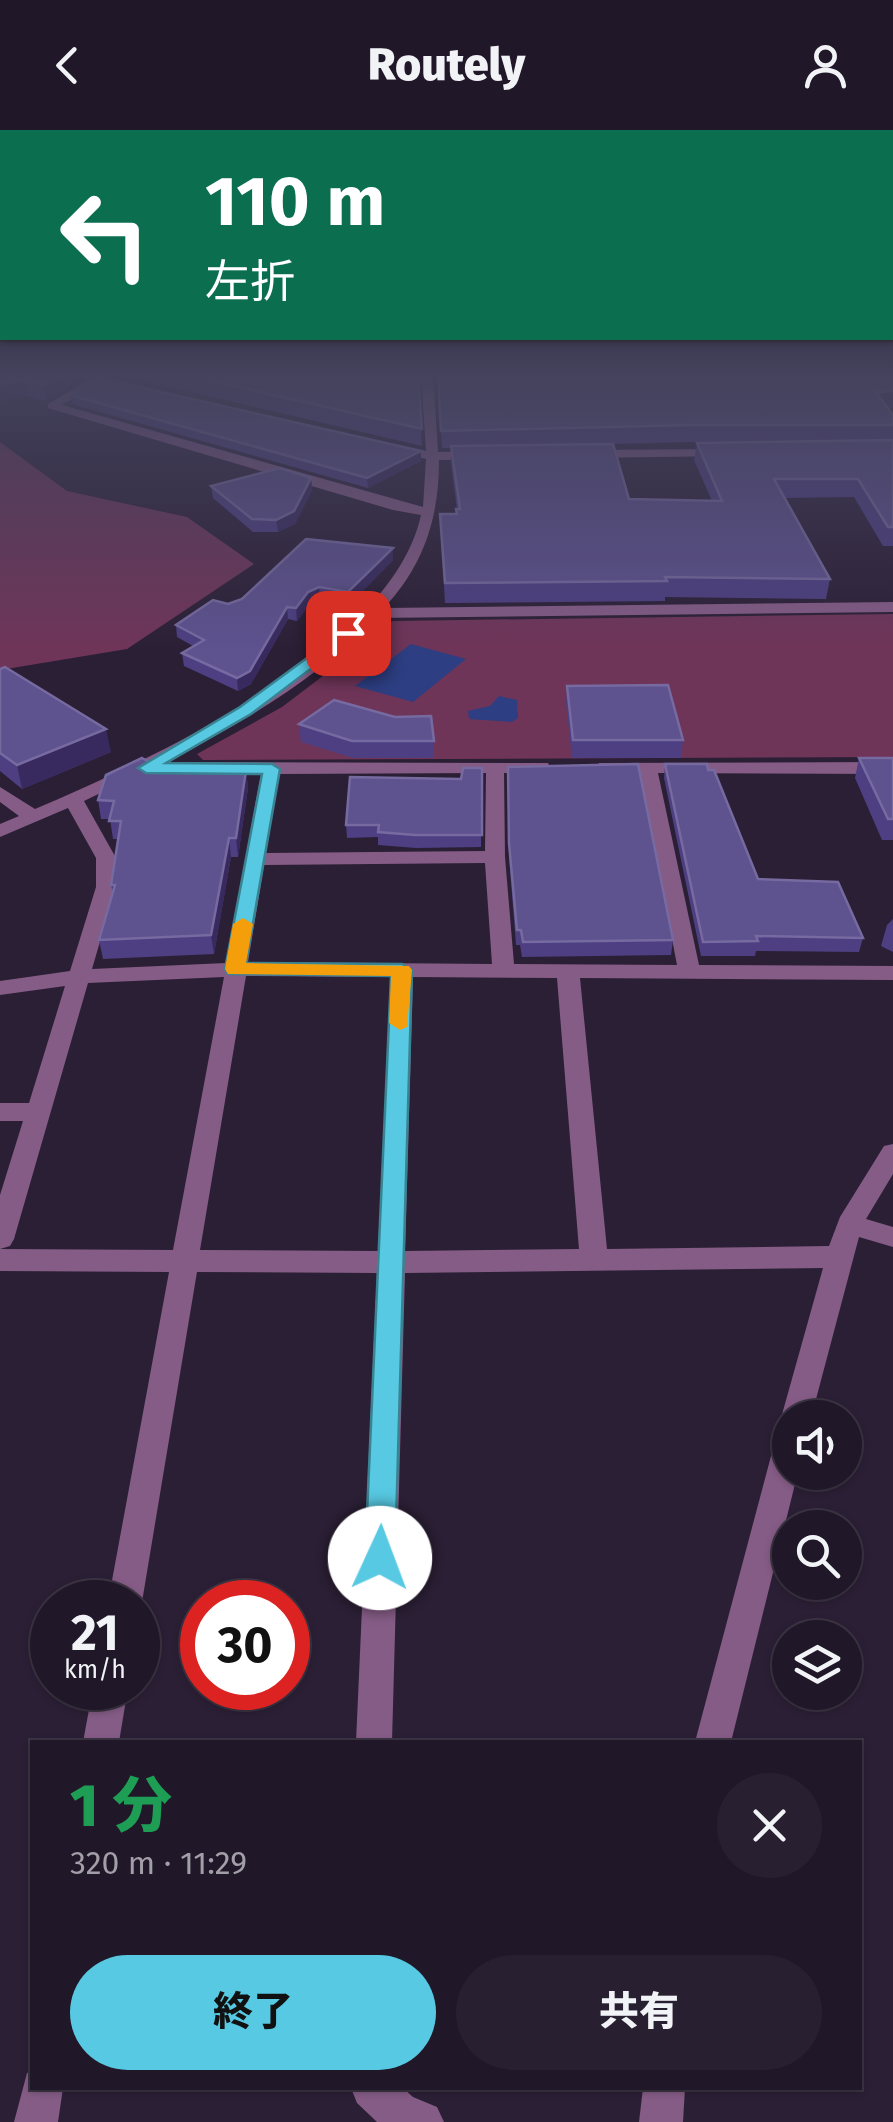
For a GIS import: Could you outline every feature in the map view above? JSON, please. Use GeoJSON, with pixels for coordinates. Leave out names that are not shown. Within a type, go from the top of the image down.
{"type":"FeatureCollection","features":[{"type":"Feature","properties":{"kind":"street"},"geometry":{"type":"LineString","coordinates":[[257,466],[398,507],[430,512]]}},
{"type":"Feature","properties":{"kind":"street"},"geometry":{"type":"LineString","coordinates":[[0,831],[146,768],[245,710],[327,652],[370,613],[413,555],[430,512],[432,466]]}},
{"type":"Feature","properties":{"kind":"street"},"geometry":{"type":"LineString","coordinates":[[370,613],[893,607]]}},
{"type":"Feature","properties":{"kind":"street"},"geometry":{"type":"LineString","coordinates":[[495,767],[494,857],[504,970]]}},
{"type":"Feature","properties":{"kind":"street"},"geometry":{"type":"LineString","coordinates":[[648,767],[689,969]]}},
{"type":"Feature","properties":{"kind":"street"},"geometry":{"type":"LineString","coordinates":[[146,768],[893,768]]}},
{"type":"Feature","properties":{"kind":"street"},"geometry":{"type":"LineString","coordinates":[[130,1580],[272,769]]}},
{"type":"Feature","properties":{"kind":"street"},"geometry":{"type":"LineString","coordinates":[[0,792],[33,817]]}},
{"type":"Feature","properties":{"kind":"street"},"geometry":{"type":"LineString","coordinates":[[0,1239],[106,887],[106,858],[74,801]]}},
{"type":"Feature","properties":{"kind":"street"},"geometry":{"type":"LineString","coordinates":[[256,859],[494,857]]}},
{"type":"Feature","properties":{"kind":"street"},"geometry":{"type":"LineString","coordinates":[[0,988],[78,977],[235,969],[893,973]]}},
{"type":"Feature","properties":{"kind":"street"},"geometry":{"type":"LineString","coordinates":[[374,1740],[402,970]]}},
{"type":"Feature","properties":{"kind":"street"},"geometry":{"type":"LineString","coordinates":[[568,970],[594,1261]]}},
{"type":"Feature","properties":{"kind":"street"},"geometry":{"type":"LineString","coordinates":[[0,1112],[36,1112]]}},
{"type":"Feature","properties":{"kind":"street"},"geometry":{"type":"LineString","coordinates":[[801,1400],[849,1224],[893,1153]]}},
{"type":"Feature","properties":{"kind":"street"},"geometry":{"type":"LineString","coordinates":[[849,1224],[893,1237]]}},
{"type":"Feature","properties":{"kind":"street"},"geometry":{"type":"LineString","coordinates":[[0,1260],[837,1258]]}},
{"type":"Feature","properties":{"kind":"street"},"geometry":{"type":"LineString","coordinates":[[714,1740],[777,1490]]}},
{"type":"Feature","properties":{"kind":"street"},"geometry":{"type":"LineString","coordinates":[[101,1740],[107,1710]]}},
{"type":"Feature","properties":{"kind":"street"},"geometry":{"type":"LineString","coordinates":[[36,2122],[42,2090]]}},
{"type":"Feature","properties":{"kind":"street"},"geometry":{"type":"LineString","coordinates":[[374,2090],[400,2113],[422,2122]]}},
{"type":"Feature","properties":{"kind":"street"},"geometry":{"type":"LineString","coordinates":[[661,2122],[664,2090]]}},
{"type":"Feature","properties":{"kind":"shaded area"},"geometry":{"type":"Polygon","coordinates":[[[0,466],[33,466],[67,491],[187,517],[254,564],[127,649],[0,670],[0,466]]]}},
{"type":"Feature","properties":{"kind":"shaded area"},"geometry":{"type":"Polygon","coordinates":[[[893,614],[893,757],[203,760],[197,754],[282,707],[348,657],[381,624],[394,621],[893,614]]]}},
{"type":"Feature","properties":{"kind":"water"},"geometry":{"type":"Polygon","coordinates":[[[411,644],[466,659],[413,702],[355,686],[411,644]]]}},
{"type":"Feature","properties":{"kind":"water"},"geometry":{"type":"Polygon","coordinates":[[[499,696],[517,700],[518,718],[512,722],[469,719],[468,711],[490,706],[499,696]]]}},
{"type":"Feature","properties":{"kind":"building"},"geometry":{"type":"Polygon","coordinates":[[[324,466],[391,466],[367,478],[324,466]]]}},
{"type":"Feature","properties":{"kind":"building"},"geometry":{"type":"Polygon","coordinates":[[[454,466],[619,466],[629,499],[722,501],[707,466],[893,466],[893,527],[888,527],[858,479],[774,479],[830,579],[665,577],[667,581],[445,583],[440,514],[457,514],[456,509],[460,509],[454,466]]]}},
{"type":"Feature","properties":{"kind":"building"},"geometry":{"type":"Polygon","coordinates":[[[280,468],[311,478],[294,511],[276,520],[252,519],[211,486],[280,468]]]}},
{"type":"Feature","properties":{"kind":"building"},"geometry":{"type":"Polygon","coordinates":[[[306,539],[393,548],[348,592],[319,587],[308,592],[296,608],[287,607],[250,671],[237,678],[182,653],[204,640],[176,625],[213,600],[228,604],[242,599],[306,539]]]}},
{"type":"Feature","properties":{"kind":"building"},"geometry":{"type":"Polygon","coordinates":[[[5,667],[106,729],[17,765],[0,753],[0,669],[5,667]]]}},
{"type":"Feature","properties":{"kind":"building"},"geometry":{"type":"Polygon","coordinates":[[[668,685],[683,740],[573,740],[567,686],[668,685]]]}},
{"type":"Feature","properties":{"kind":"building"},"geometry":{"type":"Polygon","coordinates":[[[334,700],[395,717],[431,716],[434,741],[352,741],[299,724],[334,700]]]}},
{"type":"Feature","properties":{"kind":"building"},"geometry":{"type":"Polygon","coordinates":[[[142,758],[162,769],[246,770],[236,838],[229,838],[211,935],[99,940],[115,885],[111,885],[121,821],[109,821],[114,801],[98,800],[106,775],[142,758]]]}},
{"type":"Feature","properties":{"kind":"building"},"geometry":{"type":"Polygon","coordinates":[[[859,758],[893,758],[893,819],[888,819],[859,758]]]}},
{"type":"Feature","properties":{"kind":"building"},"geometry":{"type":"Polygon","coordinates":[[[638,764],[673,940],[523,942],[521,930],[517,930],[509,843],[508,767],[638,764]]]}},
{"type":"Feature","properties":{"kind":"building"},"geometry":{"type":"Polygon","coordinates":[[[665,764],[707,764],[708,770],[714,770],[758,879],[838,882],[863,938],[756,936],[758,941],[703,942],[665,764]]]}},
{"type":"Feature","properties":{"kind":"building"},"geometry":{"type":"Polygon","coordinates":[[[463,768],[482,768],[482,835],[415,835],[378,832],[379,825],[346,825],[350,777],[461,779],[463,768]]]}},
{"type":"Feature","properties":{"kind":"slow traffic"},"geometry":{"type":"LineString","coordinates":[[243,924],[235,969],[402,970],[400,1023]]}},
{"type":"Feature","properties":{"kind":"route"},"geometry":{"type":"LineString","coordinates":[[348,633],[245,710],[146,768],[272,769],[235,969],[402,970],[380,1558]]}}]}
